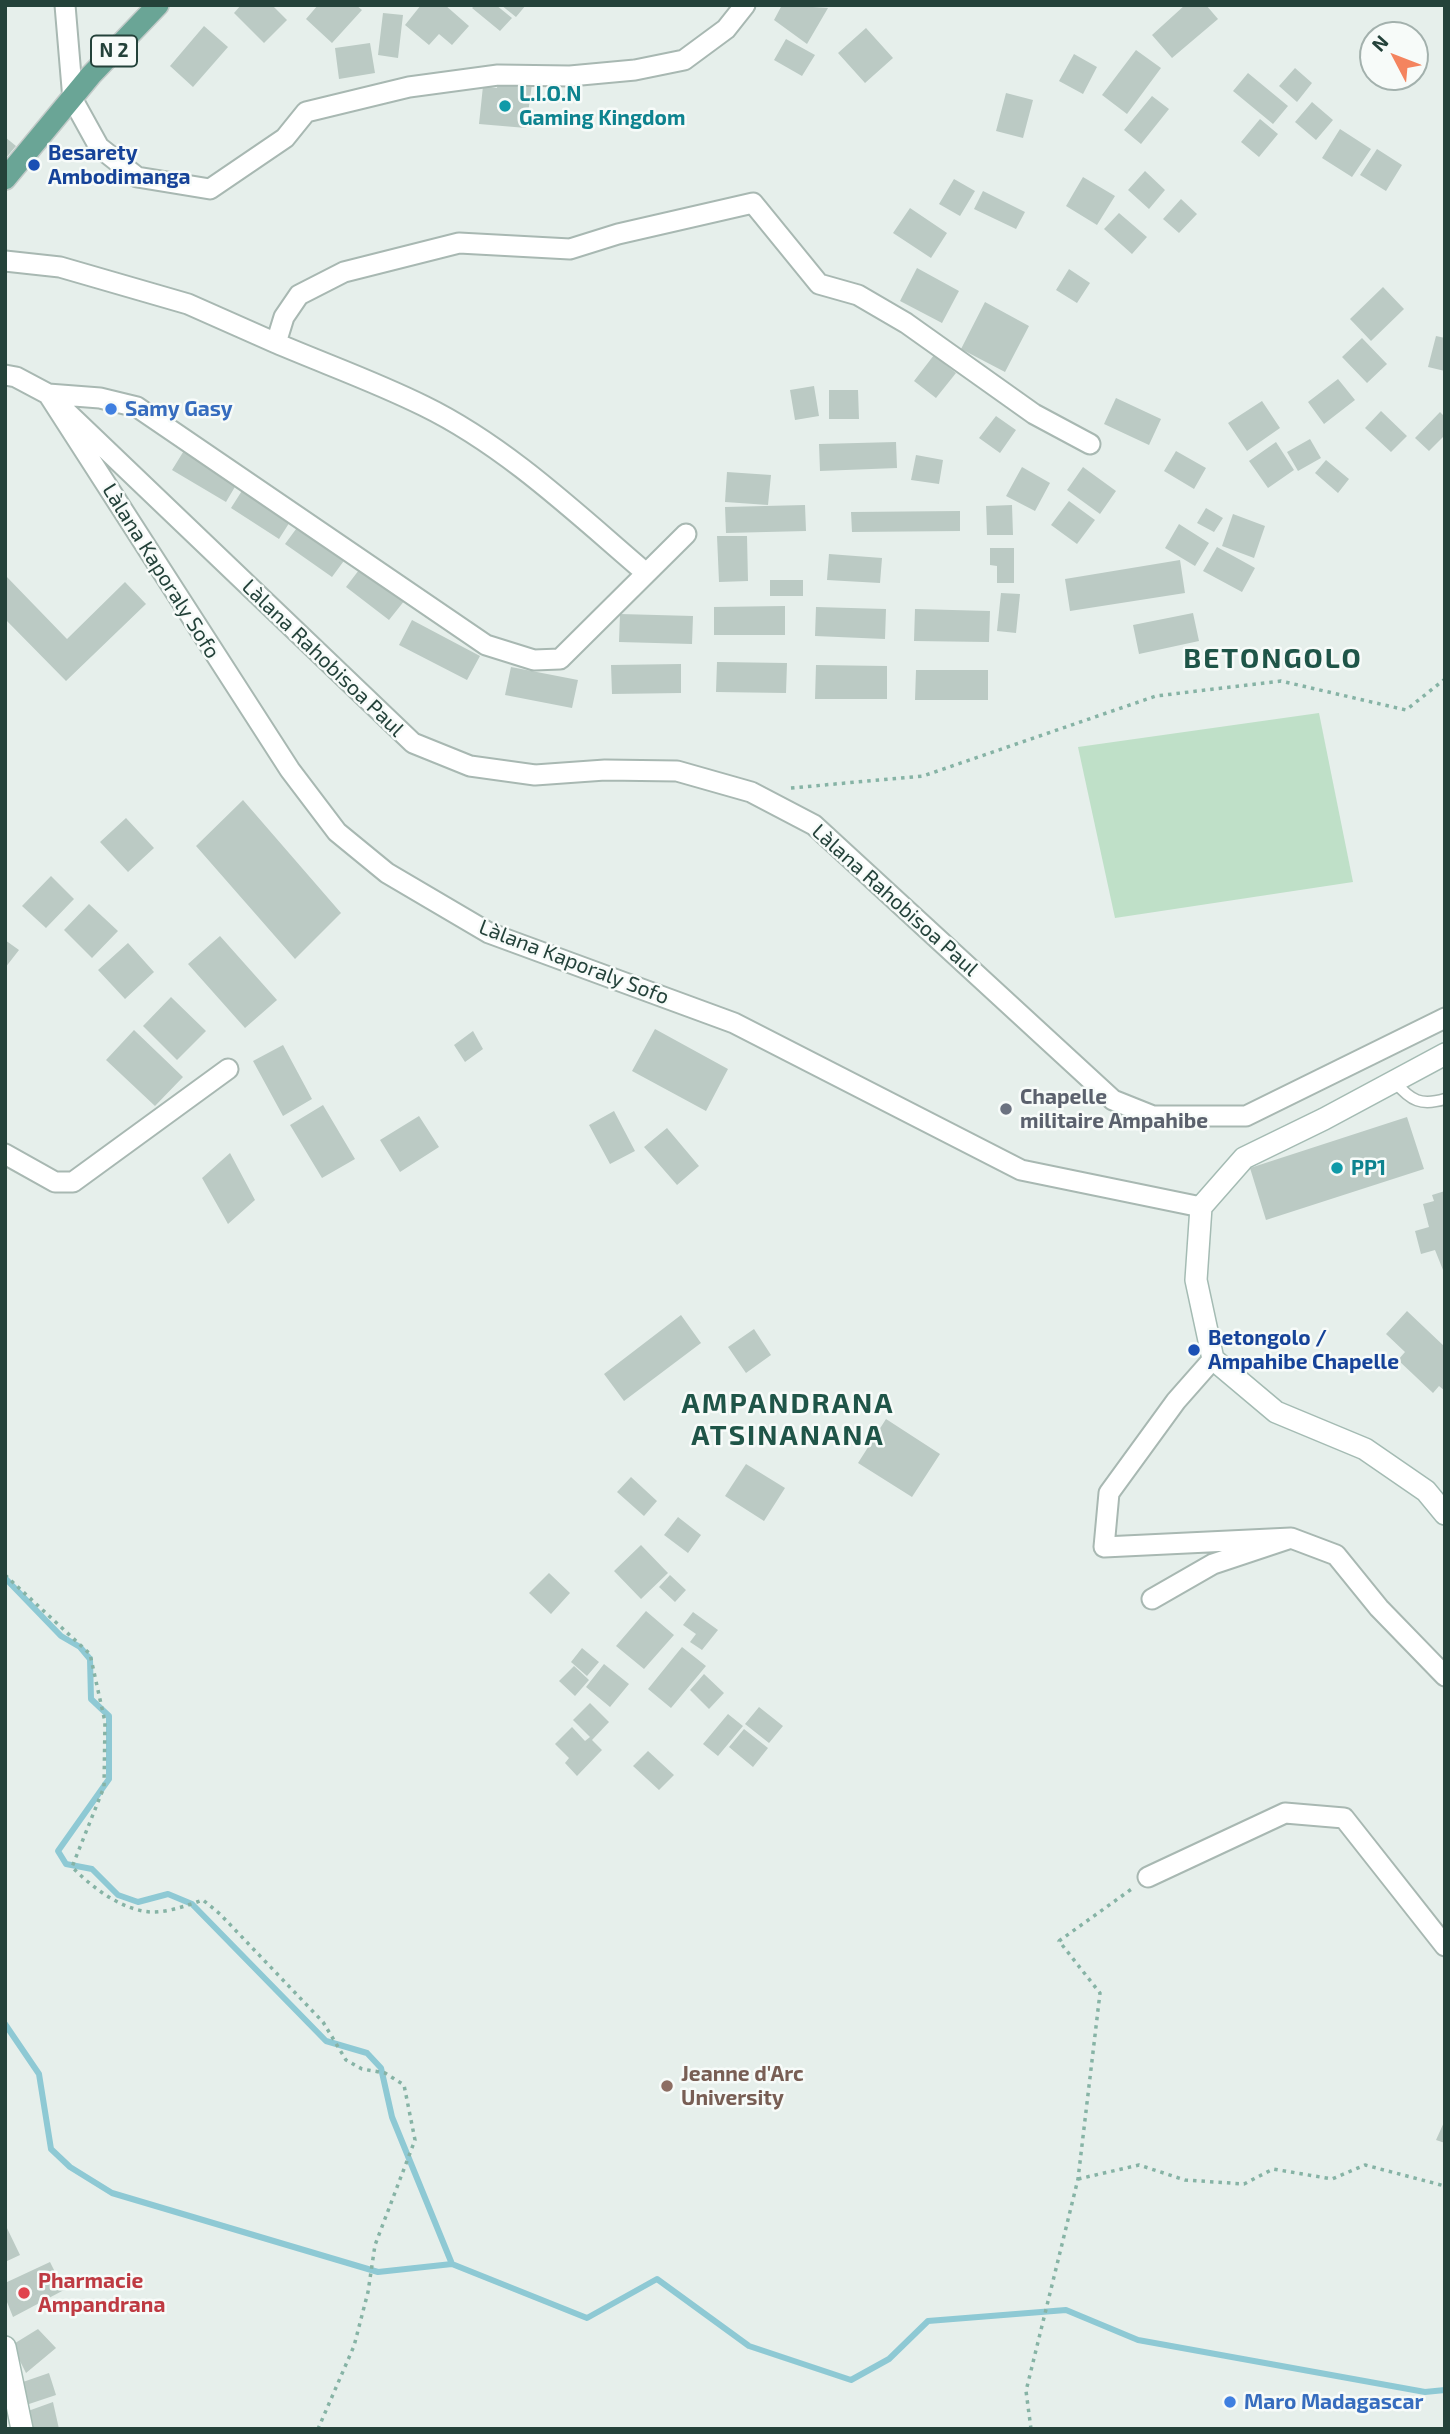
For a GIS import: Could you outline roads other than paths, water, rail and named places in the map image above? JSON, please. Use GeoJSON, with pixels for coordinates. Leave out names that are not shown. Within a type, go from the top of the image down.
{"type":"FeatureCollection","features":[{"type":"Feature","properties":{"kind":"main road","name":"N 2"},"geometry":{"type":"LineString","coordinates":[[5,179],[91,75],[158,5]]}},
{"type":"Feature","properties":{"kind":"street"},"geometry":{"type":"LineString","coordinates":[[65,5],[73,100],[99,147],[137,177],[210,189],[285,138],[306,113],[409,87],[498,75],[570,76],[635,70],[684,60],[726,29],[745,5]]}},
{"type":"Feature","properties":{"kind":"street"},"geometry":{"type":"LineString","coordinates":[[275,343],[284,317],[299,295],[344,272],[459,243],[570,249],[618,234],[753,203],[819,284],[858,295],[906,323],[1034,414],[1090,444]]}},
{"type":"Feature","properties":{"kind":"street"},"geometry":{"type":"LineString","coordinates":[[5,261],[60,267],[188,304],[425,406],[472,434],[531,478],[646,573]]}},
{"type":"Feature","properties":{"kind":"street","name":"Làlana Kaporaly Sofo"},"geometry":{"type":"LineString","coordinates":[[5,375],[16,377],[48,394],[290,770],[337,832],[387,873],[489,933],[734,1023],[1021,1170],[1201,1207]]}},
{"type":"Feature","properties":{"kind":"street"},"geometry":{"type":"LineString","coordinates":[[48,394],[100,398],[137,407],[486,645],[534,660],[560,659],[686,534]]}},
{"type":"Feature","properties":{"kind":"street","name":"Làlana Rahobisoa Paul"},"geometry":{"type":"LineString","coordinates":[[48,394],[413,743],[470,766],[536,775],[605,770],[677,771],[751,792],[814,825],[1113,1100],[1153,1116],[1245,1116],[1445,1018]]}},
{"type":"Feature","properties":{"kind":"street"},"geometry":{"type":"LineString","coordinates":[[1445,1054],[1244,1158],[1201,1207],[1196,1280],[1213,1359],[1276,1412],[1365,1449],[1426,1491],[1445,1514]]}},
{"type":"Feature","properties":{"kind":"street"},"geometry":{"type":"LineString","coordinates":[[5,1154],[55,1182],[73,1182],[228,1069]]}},
{"type":"Feature","properties":{"kind":"street"},"geometry":{"type":"LineString","coordinates":[[1213,1359],[1176,1401],[1109,1493],[1104,1547],[1290,1538],[1336,1555],[1379,1608],[1445,1676]]}},
{"type":"Feature","properties":{"kind":"street"},"geometry":{"type":"LineString","coordinates":[[1152,1599],[1213,1564],[1290,1538]]}},
{"type":"Feature","properties":{"kind":"street"},"geometry":{"type":"LineString","coordinates":[[1148,1877],[1284,1813],[1344,1818],[1445,1946]]}},
{"type":"Feature","properties":{"kind":"street"},"geometry":{"type":"LineString","coordinates":[[5,2347],[22,2429]]}},
{"type":"Feature","properties":{"kind":"lane"},"geometry":{"type":"LineString","coordinates":[[1395,1082],[1408,1098],[1425,1104],[1445,1099]]}},
{"type":"Feature","properties":{"kind":"waterway"},"geometry":{"type":"LineString","coordinates":[[5,1578],[61,1636],[80,1647],[90,1659],[91,1699],[109,1716],[109,1779],[58,1851],[66,1864],[92,1869],[118,1895],[138,1902],[168,1894],[192,1904],[326,2041],[367,2053],[381,2068],[392,2117],[452,2264]]}},
{"type":"Feature","properties":{"kind":"waterway"},"geometry":{"type":"LineString","coordinates":[[5,2024],[39,2074],[51,2149],[70,2167],[112,2193],[378,2272],[452,2264],[587,2318],[657,2279],[749,2346],[851,2380],[889,2359],[928,2321],[1066,2310],[1138,2340],[1425,2392],[1445,2390]]}},
{"type":"Feature","properties":{"kind":"place","name":"L.I.O.N Gaming Kingdom"},"geometry":{"type":"Point","coordinates":[505,106]}},
{"type":"Feature","properties":{"kind":"place","name":"Besarety Ambodimanga"},"geometry":{"type":"Point","coordinates":[34,165]}},
{"type":"Feature","properties":{"kind":"place","name":"Samy Gasy"},"geometry":{"type":"Point","coordinates":[111,409]}},
{"type":"Feature","properties":{"kind":"place","name":"Chapelle militaire Ampahibe"},"geometry":{"type":"Point","coordinates":[1006,1109]}},
{"type":"Feature","properties":{"kind":"place","name":"PP1"},"geometry":{"type":"Point","coordinates":[1337,1168]}},
{"type":"Feature","properties":{"kind":"place","name":"Betongolo / Ampahibe Chapelle"},"geometry":{"type":"Point","coordinates":[1194,1350]}},
{"type":"Feature","properties":{"kind":"place","name":"Jeanne d'Arc University"},"geometry":{"type":"Point","coordinates":[667,2086]}},
{"type":"Feature","properties":{"kind":"place","name":"Pharmacie Ampandrana"},"geometry":{"type":"Point","coordinates":[24,2293]}},
{"type":"Feature","properties":{"kind":"place","name":"Maro Madagascar"},"geometry":{"type":"Point","coordinates":[1230,2402]}},
{"type":"Feature","properties":{"kind":"district","name":"BETONGOLO"},"geometry":{"type":"Point","coordinates":[1273,659]}},
{"type":"Feature","properties":{"kind":"district","name":"AMPANDRANA ATSINANANA"},"geometry":{"type":"Point","coordinates":[788,1420]}}]}
